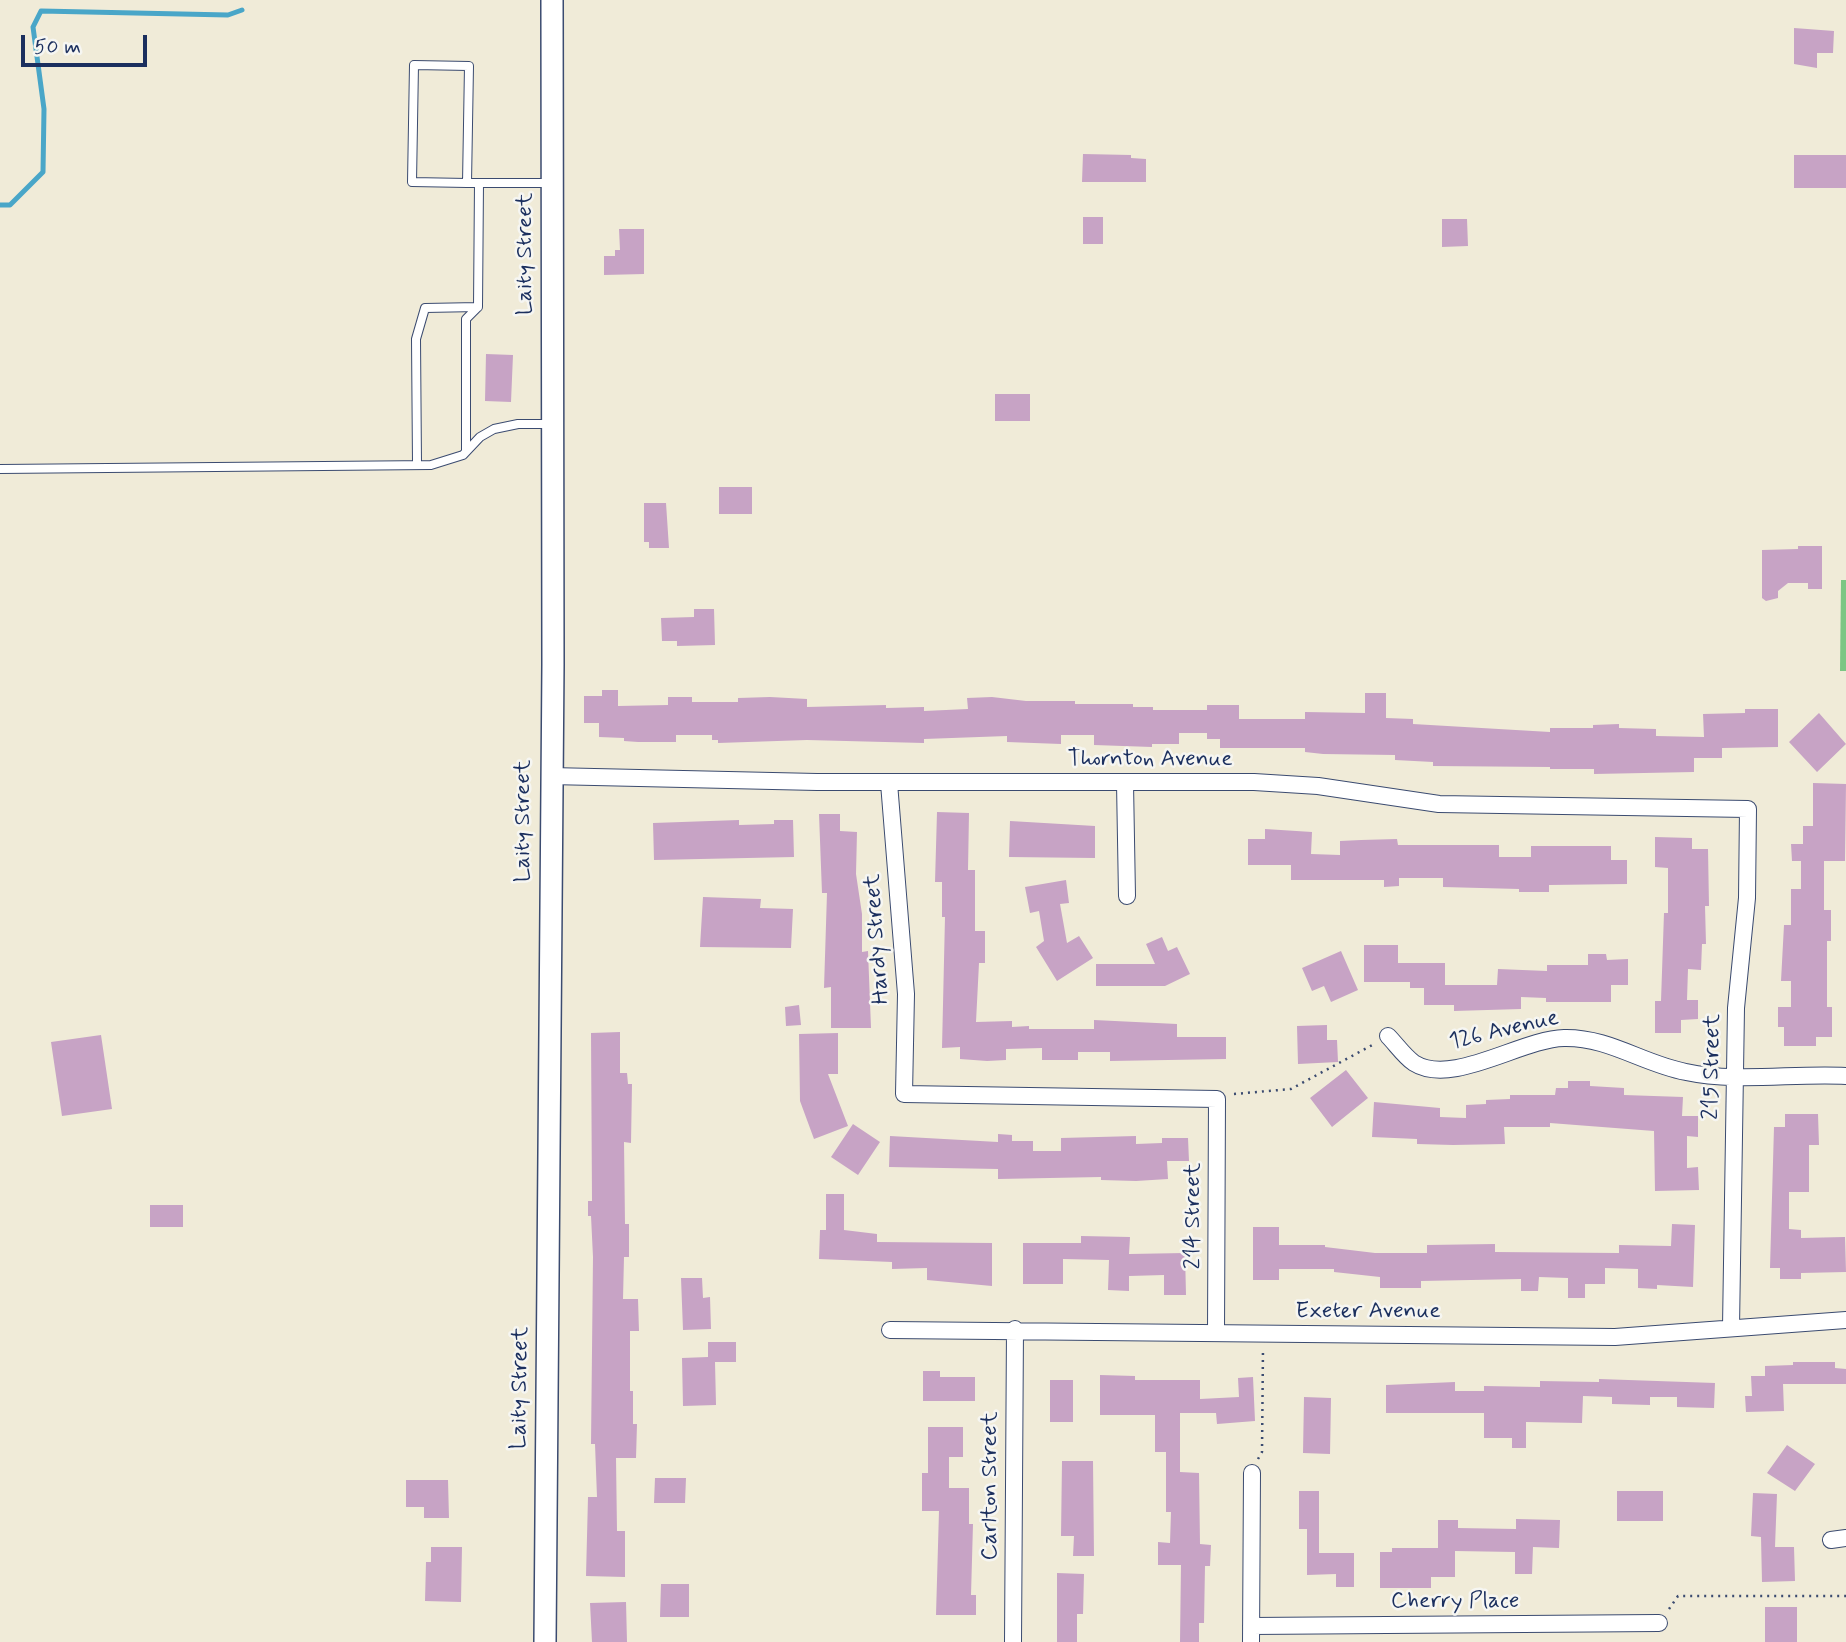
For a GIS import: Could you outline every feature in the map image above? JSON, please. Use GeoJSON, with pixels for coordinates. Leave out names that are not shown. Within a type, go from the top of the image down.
{"type":"FeatureCollection","features":[{"type":"Feature","properties":{"kind":"street","name":"Laity Street"},"geometry":{"type":"LineString","coordinates":[[545,1642],[553,424],[552,0]]}},
{"type":"Feature","properties":{"kind":"street","name":"Thornton Avenue"},"geometry":{"type":"LineString","coordinates":[[550,776],[889,783],[1273,783],[1439,804],[1748,809]]}},
{"type":"Feature","properties":{"kind":"street","name":"Hardy Street"},"geometry":{"type":"LineString","coordinates":[[889,783],[906,994],[904,1094],[1217,1099]]}},
{"type":"Feature","properties":{"kind":"street"},"geometry":{"type":"LineString","coordinates":[[1125,783],[1127,896]]}},
{"type":"Feature","properties":{"kind":"street","name":"215 Street"},"geometry":{"type":"LineString","coordinates":[[1731,1327],[1737,997],[1747,898],[1748,809]]}},
{"type":"Feature","properties":{"kind":"street","name":"126 Avenue"},"geometry":{"type":"LineString","coordinates":[[1388,1036],[1413,1062],[1428,1068],[1464,1066],[1524,1045],[1572,1038],[1609,1044],[1655,1064],[1687,1073],[1846,1076]]}},
{"type":"Feature","properties":{"kind":"street","name":"214 Street"},"geometry":{"type":"LineString","coordinates":[[1216,1332],[1217,1099]]}},
{"type":"Feature","properties":{"kind":"street","name":"Exeter Avenue"},"geometry":{"type":"LineString","coordinates":[[890,1330],[1015,1329],[1615,1337],[1846,1320]]}},
{"type":"Feature","properties":{"kind":"street","name":"Carlton Street"},"geometry":{"type":"LineString","coordinates":[[1013,1642],[1015,1329]]}},
{"type":"Feature","properties":{"kind":"street"},"geometry":{"type":"LineString","coordinates":[[1251,1634],[1252,1473]]}},
{"type":"Feature","properties":{"kind":"street","name":"Cherry Place"},"geometry":{"type":"LineString","coordinates":[[1251,1634],[1659,1623]]}},
{"type":"Feature","properties":{"kind":"lane"},"geometry":{"type":"LineString","coordinates":[[467,183],[469,66],[414,65],[412,182],[467,183],[552,183]]}},
{"type":"Feature","properties":{"kind":"lane"},"geometry":{"type":"LineString","coordinates":[[466,451],[466,319],[478,307],[479,183]]}},
{"type":"Feature","properties":{"kind":"lane"},"geometry":{"type":"LineString","coordinates":[[417,464],[416,339],[425,308],[478,307]]}},
{"type":"Feature","properties":{"kind":"lane"},"geometry":{"type":"LineString","coordinates":[[0,469],[431,465],[466,451],[480,437],[495,429],[518,424],[553,424]]}},
{"type":"Feature","properties":{"kind":"path"},"geometry":{"type":"LineString","coordinates":[[1217,1099],[1243,1091],[1291,1089],[1388,1036]]}},
{"type":"Feature","properties":{"kind":"path"},"geometry":{"type":"LineString","coordinates":[[1252,1473],[1262,1452],[1263,1334]]}},
{"type":"Feature","properties":{"kind":"path"},"geometry":{"type":"LineString","coordinates":[[1659,1623],[1678,1596],[1846,1596]]}},
{"type":"Feature","properties":{"kind":"green space"},"geometry":{"type":"Polygon","coordinates":[[[1841,580],[1846,580],[1846,671],[1840,671],[1841,580]]]}},
{"type":"Feature","properties":{"kind":"building"},"geometry":{"type":"Polygon","coordinates":[[[1794,28],[1834,31],[1833,53],[1817,53],[1817,68],[1794,64],[1794,28]]]}},
{"type":"Feature","properties":{"kind":"building"},"geometry":{"type":"Polygon","coordinates":[[[1083,154],[1131,155],[1131,158],[1146,159],[1146,182],[1082,182],[1083,154]]]}},
{"type":"Feature","properties":{"kind":"building"},"geometry":{"type":"Polygon","coordinates":[[[1794,155],[1846,155],[1846,188],[1794,188],[1794,155]]]}},
{"type":"Feature","properties":{"kind":"building"},"geometry":{"type":"Polygon","coordinates":[[[1083,217],[1103,217],[1103,244],[1083,244],[1083,217]]]}},
{"type":"Feature","properties":{"kind":"building"},"geometry":{"type":"Polygon","coordinates":[[[1442,219],[1467,219],[1468,246],[1442,247],[1442,219]]]}},
{"type":"Feature","properties":{"kind":"building"},"geometry":{"type":"Polygon","coordinates":[[[619,229],[644,229],[644,274],[604,275],[604,256],[615,256],[615,250],[620,250],[619,229]]]}},
{"type":"Feature","properties":{"kind":"building"},"geometry":{"type":"Polygon","coordinates":[[[486,354],[513,355],[511,402],[485,401],[486,354]]]}},
{"type":"Feature","properties":{"kind":"building"},"geometry":{"type":"Polygon","coordinates":[[[995,394],[1030,394],[1030,421],[995,421],[995,394]]]}},
{"type":"Feature","properties":{"kind":"building"},"geometry":{"type":"Polygon","coordinates":[[[719,487],[752,487],[752,514],[719,514],[719,487]]]}},
{"type":"Feature","properties":{"kind":"building"},"geometry":{"type":"Polygon","coordinates":[[[644,503],[666,503],[669,548],[649,548],[649,542],[644,542],[644,503]]]}},
{"type":"Feature","properties":{"kind":"building"},"geometry":{"type":"Polygon","coordinates":[[[1798,546],[1822,546],[1822,589],[1808,589],[1808,583],[1788,583],[1778,591],[1778,598],[1766,601],[1762,598],[1762,550],[1798,549],[1798,546]]]}},
{"type":"Feature","properties":{"kind":"building"},"geometry":{"type":"Polygon","coordinates":[[[694,609],[714,609],[715,645],[677,646],[677,641],[662,641],[661,618],[694,617],[694,609]]]}},
{"type":"Feature","properties":{"kind":"building"},"geometry":{"type":"Polygon","coordinates":[[[602,690],[618,690],[618,706],[668,705],[668,697],[692,697],[692,702],[738,702],[738,698],[770,697],[807,699],[807,707],[886,705],[886,708],[924,707],[924,711],[968,709],[967,698],[992,697],[1026,701],[1075,701],[1075,704],[1133,704],[1133,707],[1153,707],[1153,710],[1207,710],[1207,705],[1239,705],[1239,719],[1305,719],[1305,712],[1365,713],[1365,693],[1386,693],[1386,718],[1413,719],[1413,724],[1550,732],[1550,728],[1593,728],[1593,725],[1619,724],[1619,728],[1656,729],[1656,736],[1704,737],[1703,714],[1745,713],[1745,709],[1778,709],[1778,747],[1722,748],[1722,758],[1694,758],[1694,772],[1594,774],[1594,769],[1433,766],[1433,762],[1395,760],[1395,755],[1323,754],[1305,752],[1305,748],[1220,748],[1220,739],[1207,739],[1207,733],[1179,733],[1179,744],[1152,744],[1152,747],[1094,745],[1094,735],[1061,735],[1061,744],[1007,742],[1007,736],[924,739],[924,743],[807,740],[718,743],[718,740],[712,740],[712,735],[676,735],[676,742],[638,742],[624,741],[624,738],[599,737],[599,723],[584,723],[584,696],[602,696],[602,690]]]}},
{"type":"Feature","properties":{"kind":"building"},"geometry":{"type":"Polygon","coordinates":[[[1819,713],[1846,744],[1817,772],[1789,742],[1819,713]]]}},
{"type":"Feature","properties":{"kind":"building"},"geometry":{"type":"Polygon","coordinates":[[[1813,783],[1846,784],[1845,861],[1824,861],[1824,910],[1831,910],[1831,941],[1827,941],[1827,1007],[1832,1007],[1832,1037],[1816,1037],[1816,1046],[1784,1046],[1784,1027],[1778,1027],[1778,1007],[1791,1007],[1791,981],[1781,981],[1784,925],[1791,925],[1791,889],[1801,889],[1801,861],[1792,861],[1791,844],[1803,844],[1803,826],[1813,826],[1813,783]]]}},
{"type":"Feature","properties":{"kind":"building"},"geometry":{"type":"Polygon","coordinates":[[[937,812],[969,813],[968,870],[975,870],[975,931],[985,931],[985,963],[979,963],[976,1022],[1012,1021],[1012,1027],[1029,1026],[1029,1029],[1094,1029],[1094,1020],[1177,1024],[1177,1037],[1226,1037],[1226,1059],[1110,1061],[1110,1052],[1078,1052],[1078,1060],[1042,1060],[1042,1048],[1006,1049],[1006,1060],[987,1061],[960,1059],[960,1047],[942,1048],[945,917],[942,917],[942,882],[935,882],[937,812]]]}},
{"type":"Feature","properties":{"kind":"building"},"geometry":{"type":"Polygon","coordinates":[[[819,814],[840,814],[840,831],[857,832],[856,874],[862,914],[862,952],[868,951],[871,1028],[831,1028],[831,987],[824,988],[827,893],[822,893],[819,814]]]}},
{"type":"Feature","properties":{"kind":"building"},"geometry":{"type":"Polygon","coordinates":[[[739,820],[739,825],[774,824],[774,820],[793,820],[794,857],[654,860],[653,823],[739,820]]]}},
{"type":"Feature","properties":{"kind":"building"},"geometry":{"type":"Polygon","coordinates":[[[1010,821],[1095,826],[1095,858],[1009,857],[1010,821]]]}},
{"type":"Feature","properties":{"kind":"building"},"geometry":{"type":"Polygon","coordinates":[[[1265,829],[1312,832],[1311,854],[1340,855],[1340,841],[1397,839],[1398,845],[1499,845],[1499,857],[1531,857],[1531,846],[1611,846],[1611,860],[1627,860],[1627,884],[1549,885],[1549,892],[1519,892],[1519,889],[1443,887],[1443,878],[1399,878],[1399,886],[1384,887],[1384,880],[1291,880],[1291,865],[1248,865],[1248,839],[1265,839],[1265,829]]]}},
{"type":"Feature","properties":{"kind":"building"},"geometry":{"type":"Polygon","coordinates":[[[1655,837],[1692,838],[1692,849],[1708,849],[1709,906],[1705,906],[1706,944],[1702,944],[1701,970],[1688,969],[1687,1000],[1698,1000],[1698,1019],[1681,1020],[1681,1033],[1655,1033],[1655,1001],[1661,1001],[1664,913],[1668,913],[1668,868],[1655,867],[1655,837]]]}},
{"type":"Feature","properties":{"kind":"building"},"geometry":{"type":"Polygon","coordinates":[[[1066,880],[1069,903],[1060,904],[1067,943],[1079,936],[1093,958],[1057,981],[1036,947],[1044,941],[1039,911],[1030,913],[1025,887],[1066,880]]]}},
{"type":"Feature","properties":{"kind":"building"},"geometry":{"type":"Polygon","coordinates":[[[703,897],[761,899],[760,908],[793,909],[791,948],[700,947],[703,897]]]}},
{"type":"Feature","properties":{"kind":"building"},"geometry":{"type":"Polygon","coordinates":[[[1162,937],[1168,951],[1177,947],[1190,974],[1165,986],[1096,986],[1096,964],[1155,964],[1146,944],[1162,937]]]}},
{"type":"Feature","properties":{"kind":"building"},"geometry":{"type":"Polygon","coordinates":[[[1364,945],[1398,945],[1398,963],[1445,963],[1445,985],[1497,985],[1498,969],[1547,971],[1547,965],[1588,965],[1588,954],[1606,954],[1607,960],[1628,959],[1628,985],[1611,985],[1611,1002],[1546,1002],[1546,998],[1521,997],[1521,1009],[1454,1011],[1454,1005],[1424,1005],[1424,988],[1410,988],[1410,982],[1364,982],[1364,945]]]}},
{"type":"Feature","properties":{"kind":"building"},"geometry":{"type":"Polygon","coordinates":[[[1341,951],[1358,990],[1331,1002],[1324,986],[1312,991],[1302,968],[1341,951]]]}},
{"type":"Feature","properties":{"kind":"building"},"geometry":{"type":"Polygon","coordinates":[[[799,1005],[801,1025],[786,1026],[785,1007],[799,1005]]]}},
{"type":"Feature","properties":{"kind":"building"},"geometry":{"type":"Polygon","coordinates":[[[1327,1025],[1327,1040],[1337,1040],[1338,1062],[1298,1064],[1297,1026],[1327,1025]]]}},
{"type":"Feature","properties":{"kind":"building"},"geometry":{"type":"Polygon","coordinates":[[[620,1032],[620,1073],[627,1073],[628,1084],[632,1084],[631,1143],[624,1142],[625,1224],[629,1224],[629,1257],[624,1257],[623,1299],[638,1299],[639,1331],[630,1331],[630,1391],[633,1391],[633,1424],[637,1424],[636,1458],[616,1458],[617,1531],[625,1531],[625,1577],[586,1576],[588,1497],[597,1497],[595,1444],[591,1444],[593,1257],[591,1216],[588,1216],[588,1201],[592,1201],[591,1033],[620,1032]]]}},
{"type":"Feature","properties":{"kind":"building"},"geometry":{"type":"Polygon","coordinates":[[[838,1033],[838,1074],[828,1074],[848,1126],[814,1139],[800,1101],[799,1034],[838,1033]]]}},
{"type":"Feature","properties":{"kind":"building"},"geometry":{"type":"Polygon","coordinates":[[[101,1035],[112,1109],[62,1116],[51,1042],[101,1035]]]}},
{"type":"Feature","properties":{"kind":"building"},"geometry":{"type":"Polygon","coordinates":[[[1346,1070],[1368,1098],[1332,1127],[1310,1098],[1346,1070]]]}},
{"type":"Feature","properties":{"kind":"building"},"geometry":{"type":"Polygon","coordinates":[[[1568,1081],[1590,1081],[1590,1086],[1624,1088],[1624,1095],[1683,1097],[1682,1116],[1698,1116],[1698,1137],[1687,1136],[1687,1168],[1698,1167],[1699,1190],[1655,1191],[1654,1131],[1550,1123],[1550,1127],[1504,1127],[1505,1144],[1417,1144],[1417,1139],[1372,1137],[1374,1102],[1440,1108],[1440,1117],[1466,1118],[1466,1105],[1486,1104],[1486,1100],[1510,1099],[1510,1095],[1555,1095],[1556,1088],[1568,1088],[1568,1081]]]}},
{"type":"Feature","properties":{"kind":"building"},"geometry":{"type":"Polygon","coordinates":[[[1785,1114],[1818,1114],[1819,1145],[1809,1145],[1809,1192],[1789,1192],[1789,1229],[1801,1230],[1801,1238],[1845,1237],[1846,1272],[1801,1273],[1801,1279],[1780,1279],[1780,1268],[1770,1268],[1774,1127],[1785,1127],[1785,1114]]]}},
{"type":"Feature","properties":{"kind":"building"},"geometry":{"type":"Polygon","coordinates":[[[853,1124],[880,1142],[858,1175],[831,1157],[853,1124]]]}},
{"type":"Feature","properties":{"kind":"building"},"geometry":{"type":"Polygon","coordinates":[[[998,1134],[1012,1135],[1012,1141],[1033,1141],[1033,1151],[1061,1151],[1061,1138],[1136,1136],[1136,1144],[1162,1143],[1162,1138],[1188,1138],[1189,1161],[1167,1161],[1168,1179],[1136,1181],[1101,1180],[1101,1177],[998,1179],[998,1169],[889,1167],[890,1136],[998,1142],[998,1134]]]}},
{"type":"Feature","properties":{"kind":"building"},"geometry":{"type":"Polygon","coordinates":[[[826,1194],[844,1194],[844,1230],[877,1234],[877,1242],[992,1243],[992,1286],[927,1280],[927,1268],[892,1269],[892,1262],[819,1259],[820,1230],[826,1230],[826,1194]]]}},
{"type":"Feature","properties":{"kind":"building"},"geometry":{"type":"Polygon","coordinates":[[[150,1205],[183,1205],[183,1227],[150,1227],[150,1205]]]}},
{"type":"Feature","properties":{"kind":"building"},"geometry":{"type":"Polygon","coordinates":[[[1672,1224],[1695,1225],[1693,1287],[1657,1285],[1657,1289],[1638,1288],[1638,1269],[1605,1268],[1605,1284],[1585,1284],[1585,1298],[1568,1298],[1568,1278],[1539,1277],[1538,1291],[1521,1291],[1521,1279],[1421,1281],[1421,1288],[1380,1288],[1380,1277],[1334,1272],[1334,1269],[1279,1269],[1279,1280],[1253,1280],[1253,1227],[1279,1227],[1279,1245],[1325,1245],[1375,1253],[1427,1253],[1427,1245],[1495,1244],[1495,1252],[1619,1253],[1619,1245],[1671,1246],[1672,1224]]]}},
{"type":"Feature","properties":{"kind":"building"},"geometry":{"type":"Polygon","coordinates":[[[1081,1236],[1130,1237],[1129,1254],[1185,1253],[1186,1295],[1164,1295],[1164,1275],[1129,1276],[1129,1291],[1108,1290],[1109,1260],[1063,1259],[1063,1284],[1023,1284],[1023,1243],[1081,1243],[1081,1236]]]}},
{"type":"Feature","properties":{"kind":"building"},"geometry":{"type":"Polygon","coordinates":[[[681,1278],[702,1278],[703,1298],[710,1297],[711,1329],[683,1330],[681,1278]]]}},
{"type":"Feature","properties":{"kind":"building"},"geometry":{"type":"Polygon","coordinates":[[[708,1342],[736,1342],[736,1362],[715,1362],[716,1405],[683,1406],[682,1358],[708,1357],[708,1342]]]}},
{"type":"Feature","properties":{"kind":"building"},"geometry":{"type":"Polygon","coordinates":[[[1793,1362],[1835,1362],[1835,1368],[1846,1369],[1846,1384],[1783,1384],[1784,1411],[1746,1412],[1745,1396],[1752,1396],[1751,1376],[1765,1376],[1765,1366],[1793,1365],[1793,1362]]]}},
{"type":"Feature","properties":{"kind":"building"},"geometry":{"type":"Polygon","coordinates":[[[923,1371],[940,1371],[940,1377],[975,1377],[975,1401],[923,1401],[923,1371]]]}},
{"type":"Feature","properties":{"kind":"building"},"geometry":{"type":"Polygon","coordinates":[[[1100,1375],[1135,1376],[1135,1380],[1200,1380],[1200,1399],[1239,1397],[1238,1378],[1253,1377],[1255,1421],[1217,1424],[1216,1413],[1180,1413],[1180,1472],[1199,1473],[1200,1544],[1211,1545],[1210,1566],[1205,1566],[1204,1623],[1199,1623],[1199,1642],[1180,1642],[1181,1565],[1158,1565],[1158,1542],[1170,1543],[1171,1512],[1166,1512],[1166,1452],[1155,1452],[1155,1415],[1100,1415],[1100,1375]]]}},
{"type":"Feature","properties":{"kind":"building"},"geometry":{"type":"Polygon","coordinates":[[[1599,1379],[1715,1383],[1714,1408],[1677,1407],[1677,1397],[1650,1397],[1650,1405],[1612,1404],[1612,1397],[1583,1396],[1582,1423],[1526,1422],[1526,1448],[1512,1448],[1512,1438],[1484,1438],[1484,1413],[1386,1413],[1386,1385],[1455,1382],[1455,1391],[1484,1391],[1484,1386],[1540,1387],[1540,1381],[1599,1382],[1599,1379]]]}},
{"type":"Feature","properties":{"kind":"building"},"geometry":{"type":"Polygon","coordinates":[[[1050,1380],[1073,1380],[1073,1422],[1050,1422],[1050,1380]]]}},
{"type":"Feature","properties":{"kind":"building"},"geometry":{"type":"Polygon","coordinates":[[[1304,1397],[1331,1398],[1330,1454],[1303,1453],[1304,1397]]]}},
{"type":"Feature","properties":{"kind":"building"},"geometry":{"type":"Polygon","coordinates":[[[928,1427],[963,1427],[963,1457],[949,1457],[949,1488],[969,1488],[969,1524],[973,1524],[971,1595],[976,1595],[976,1615],[936,1615],[939,1511],[922,1511],[922,1473],[928,1473],[928,1427]]]}},
{"type":"Feature","properties":{"kind":"building"},"geometry":{"type":"Polygon","coordinates":[[[1787,1445],[1815,1464],[1795,1491],[1767,1473],[1787,1445]]]}},
{"type":"Feature","properties":{"kind":"building"},"geometry":{"type":"Polygon","coordinates":[[[1062,1461],[1093,1461],[1094,1556],[1073,1556],[1074,1536],[1061,1536],[1062,1461]]]}},
{"type":"Feature","properties":{"kind":"building"},"geometry":{"type":"Polygon","coordinates":[[[655,1478],[686,1478],[685,1503],[654,1503],[655,1478]]]}},
{"type":"Feature","properties":{"kind":"building"},"geometry":{"type":"Polygon","coordinates":[[[406,1480],[448,1480],[449,1518],[424,1518],[424,1507],[406,1507],[406,1480]]]}},
{"type":"Feature","properties":{"kind":"building"},"geometry":{"type":"Polygon","coordinates":[[[1299,1491],[1319,1491],[1319,1553],[1354,1553],[1354,1587],[1336,1587],[1336,1574],[1307,1575],[1307,1529],[1299,1529],[1299,1491]]]}},
{"type":"Feature","properties":{"kind":"building"},"geometry":{"type":"Polygon","coordinates":[[[1617,1491],[1663,1491],[1663,1521],[1617,1521],[1617,1491]]]}},
{"type":"Feature","properties":{"kind":"building"},"geometry":{"type":"Polygon","coordinates":[[[1753,1493],[1777,1494],[1775,1547],[1794,1547],[1795,1581],[1762,1582],[1761,1537],[1751,1536],[1753,1493]]]}},
{"type":"Feature","properties":{"kind":"building"},"geometry":{"type":"Polygon","coordinates":[[[1516,1519],[1560,1520],[1559,1548],[1533,1547],[1532,1574],[1515,1574],[1515,1552],[1455,1551],[1455,1577],[1431,1577],[1431,1588],[1380,1588],[1380,1552],[1392,1552],[1392,1548],[1438,1548],[1438,1520],[1458,1520],[1458,1528],[1516,1529],[1516,1519]]]}},
{"type":"Feature","properties":{"kind":"building"},"geometry":{"type":"Polygon","coordinates":[[[431,1547],[462,1547],[461,1602],[425,1601],[426,1562],[431,1562],[431,1547]]]}},
{"type":"Feature","properties":{"kind":"building"},"geometry":{"type":"Polygon","coordinates":[[[1057,1573],[1084,1574],[1083,1614],[1077,1614],[1077,1642],[1057,1642],[1057,1573]]]}},
{"type":"Feature","properties":{"kind":"building"},"geometry":{"type":"Polygon","coordinates":[[[661,1584],[689,1584],[689,1617],[660,1617],[661,1584]]]}},
{"type":"Feature","properties":{"kind":"building"},"geometry":{"type":"Polygon","coordinates":[[[626,1602],[627,1642],[592,1642],[590,1603],[626,1602]]]}},
{"type":"Feature","properties":{"kind":"building"},"geometry":{"type":"Polygon","coordinates":[[[1765,1607],[1797,1607],[1797,1642],[1765,1642],[1765,1607]]]}},
{"type":"Feature","properties":{"kind":"waterway"},"geometry":{"type":"LineString","coordinates":[[0,205],[10,205],[43,172],[44,109],[33,27],[41,11],[228,15],[242,10]]}}]}
